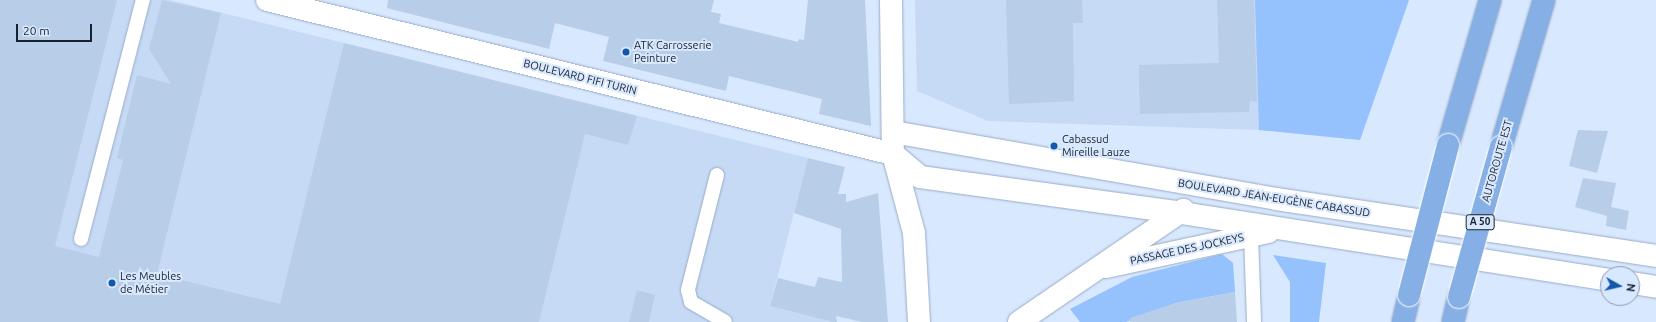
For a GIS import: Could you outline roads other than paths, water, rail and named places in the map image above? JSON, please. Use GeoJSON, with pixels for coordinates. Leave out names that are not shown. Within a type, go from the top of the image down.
{"type":"FeatureCollection","features":[{"type":"Feature","properties":{"kind":"highway"},"geometry":{"type":"LineString","coordinates":[[1403,322],[1448,144],[1490,0]]}},
{"type":"Feature","properties":{"kind":"highway","name":"AUTOROUTE EST"},"geometry":{"type":"LineString","coordinates":[[1453,322],[1501,147],[1544,0]]}},
{"type":"Feature","properties":{"kind":"street","name":"BOULEVARD FIFI TURIN"},"geometry":{"type":"LineString","coordinates":[[266,0],[893,154]]}},
{"type":"Feature","properties":{"kind":"street"},"geometry":{"type":"LineString","coordinates":[[891,0],[893,154],[914,233],[919,322]]}},
{"type":"Feature","properties":{"kind":"street","name":"BOULEVARD JEAN-EUGÈNE CABASSUD"},"geometry":{"type":"LineString","coordinates":[[893,132],[1276,199],[1656,256]]}},
{"type":"Feature","properties":{"kind":"street"},"geometry":{"type":"LineString","coordinates":[[893,154],[920,177],[1176,212],[1278,230],[1600,279]]}},
{"type":"Feature","properties":{"kind":"street","name":"PASSAGE DES JOCKEYS"},"geometry":{"type":"LineString","coordinates":[[1019,322],[1097,270],[1176,212],[1208,204],[1276,199]]}},
{"type":"Feature","properties":{"kind":"street","name":"PASSAGE DES JOCKEYS"},"geometry":{"type":"LineString","coordinates":[[1097,270],[1278,230]]}},
{"type":"Feature","properties":{"kind":"street"},"geometry":{"type":"LineString","coordinates":[[1640,284],[1656,287]]}},
{"type":"Feature","properties":{"kind":"lane"},"geometry":{"type":"LineString","coordinates":[[81,239],[143,0]]}},
{"type":"Feature","properties":{"kind":"lane"},"geometry":{"type":"LineString","coordinates":[[717,175],[688,290],[692,302],[725,322]]}},
{"type":"Feature","properties":{"kind":"lane"},"geometry":{"type":"LineString","coordinates":[[1251,235],[1254,322]]}},
{"type":"Feature","properties":{"kind":"place","name":"ATK Carrosserie Peinture"},"geometry":{"type":"Point","coordinates":[626,52]}},
{"type":"Feature","properties":{"kind":"place","name":"Cabassud Mireille Lauze"},"geometry":{"type":"Point","coordinates":[1054,146]}},
{"type":"Feature","properties":{"kind":"place","name":"Les Meubles de Métier"},"geometry":{"type":"Point","coordinates":[112,283]}}]}
